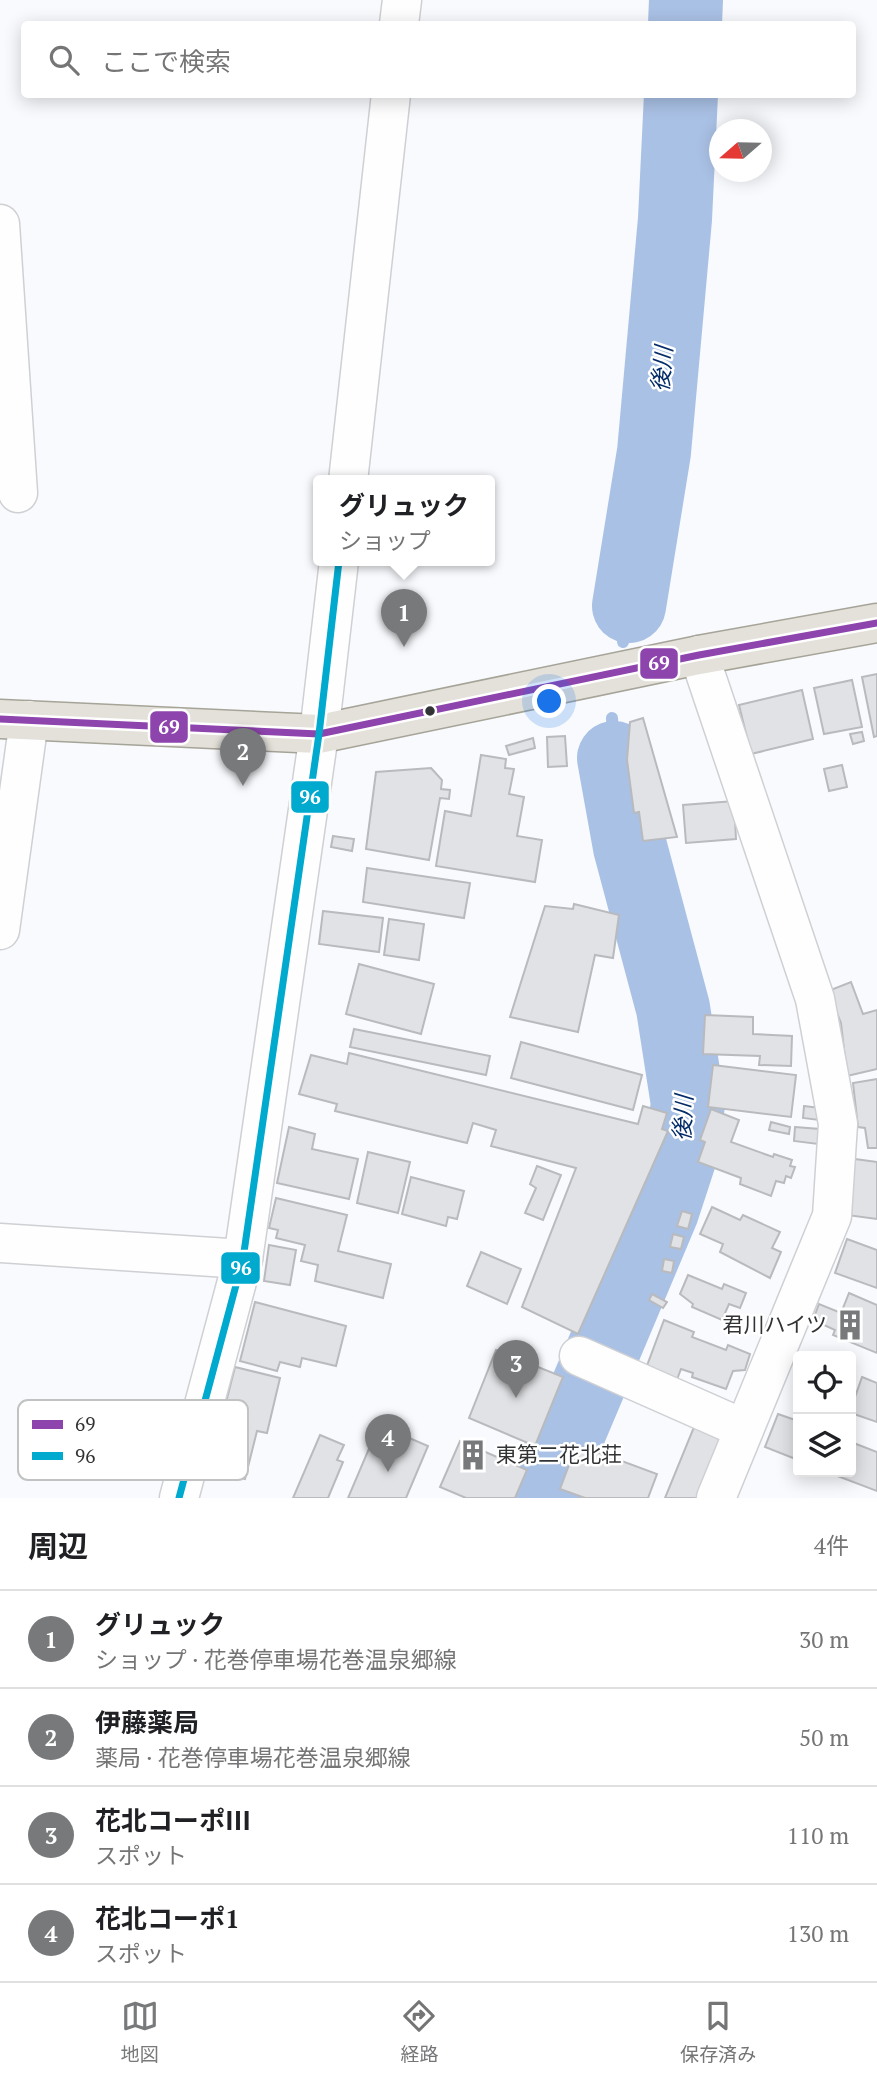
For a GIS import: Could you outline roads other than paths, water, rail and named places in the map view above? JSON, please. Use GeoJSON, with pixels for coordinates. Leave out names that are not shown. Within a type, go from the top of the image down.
{"type":"FeatureCollection","features":[{"type":"Feature","properties":{"kind":"main road"},"geometry":{"type":"LineString","coordinates":[[14,720],[320,734],[699,655],[877,623]]}},
{"type":"Feature","properties":{"kind":"street"},"geometry":{"type":"LineString","coordinates":[[399,21],[402,0]]}},
{"type":"Feature","properties":{"kind":"street"},"geometry":{"type":"LineString","coordinates":[[349,475],[391,98]]}},
{"type":"Feature","properties":{"kind":"street"},"geometry":{"type":"LineString","coordinates":[[0,224],[18,493]]}},
{"type":"Feature","properties":{"kind":"street"},"geometry":{"type":"LineString","coordinates":[[205,1400],[243,1259],[320,734],[338,566]]}},
{"type":"Feature","properties":{"kind":"street"},"geometry":{"type":"LineString","coordinates":[[699,655],[816,999],[838,1124],[832,1216],[716,1498]]}},
{"type":"Feature","properties":{"kind":"street"},"geometry":{"type":"LineString","coordinates":[[0,930],[14,720]]}},
{"type":"Feature","properties":{"kind":"street"},"geometry":{"type":"LineString","coordinates":[[0,1243],[243,1259]]}},
{"type":"Feature","properties":{"kind":"street"},"geometry":{"type":"LineString","coordinates":[[579,1356],[744,1429]]}},
{"type":"Feature","properties":{"kind":"street"},"geometry":{"type":"LineString","coordinates":[[179,1498],[184,1480]]}},
{"type":"Feature","properties":{"kind":"waterway","name":"後川"},"geometry":{"type":"LineString","coordinates":[[685,21],[686,0]]}},
{"type":"Feature","properties":{"kind":"waterway","name":"後川"},"geometry":{"type":"LineString","coordinates":[[629,606],[654,452],[675,219],[681,98]]}},
{"type":"Feature","properties":{"kind":"waterway","name":"後川"},"geometry":{"type":"LineString","coordinates":[[623,642],[629,606]]}},
{"type":"Feature","properties":{"kind":"waterway","name":"後川"},"geometry":{"type":"LineString","coordinates":[[612,718],[614,758]]}},
{"type":"Feature","properties":{"kind":"waterway","name":"後川"},"geometry":{"type":"LineString","coordinates":[[541,1498],[662,1211],[680,1156],[688,1104],[673,1008],[630,847],[614,758]]}},
{"type":"Feature","properties":{"kind":"place","name":"グリュック"},"geometry":{"type":"Point","coordinates":[404,647]}},
{"type":"Feature","properties":{"kind":"place","name":"伊藤薬局"},"geometry":{"type":"Point","coordinates":[243,786]}},
{"type":"Feature","properties":{"kind":"place","name":"君川ハイツ"},"geometry":{"type":"Point","coordinates":[850,1325]}},
{"type":"Feature","properties":{"kind":"place","name":"花北コーポⅢ"},"geometry":{"type":"Point","coordinates":[516,1398]}},
{"type":"Feature","properties":{"kind":"place","name":"東第二花北荘"},"geometry":{"type":"Point","coordinates":[473,1455]}},
{"type":"Feature","properties":{"kind":"place","name":"花北コーポ1"},"geometry":{"type":"Point","coordinates":[388,1472]}}]}
